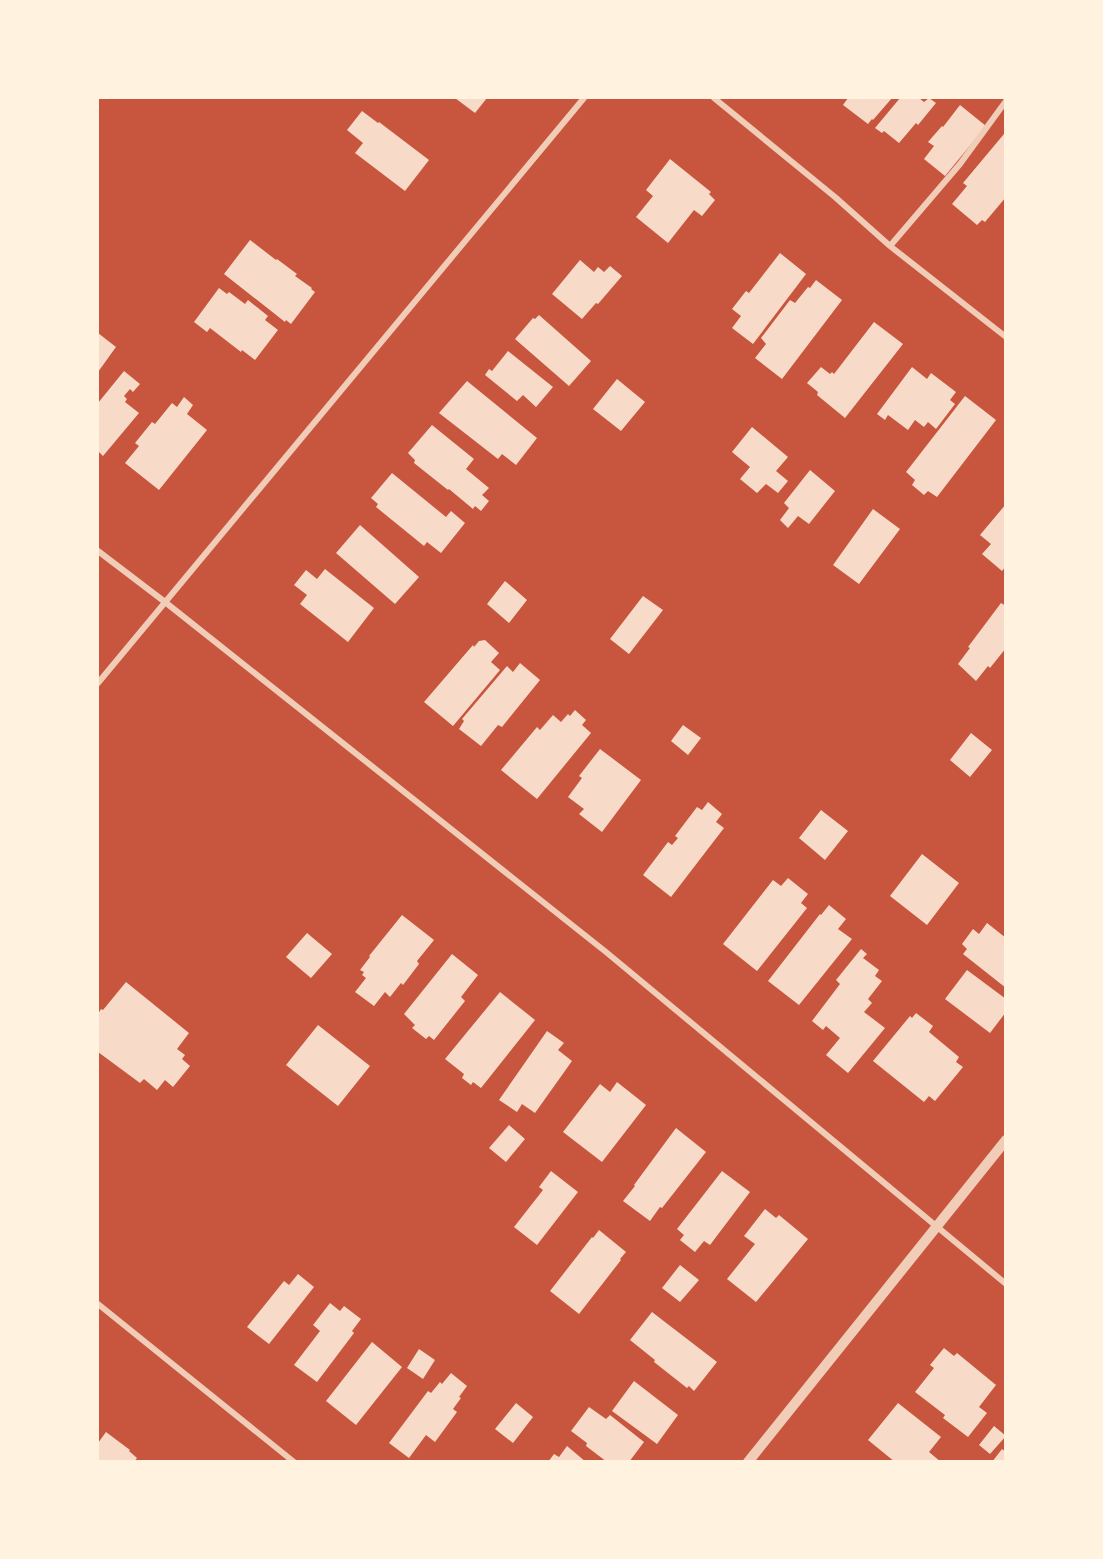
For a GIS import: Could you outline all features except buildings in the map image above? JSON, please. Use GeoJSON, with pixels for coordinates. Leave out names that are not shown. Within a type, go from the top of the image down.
{"type":"FeatureCollection","features":[{"type":"Feature","properties":{"kind":"street"},"geometry":{"type":"LineString","coordinates":[[98,683],[584,98]]}},
{"type":"Feature","properties":{"kind":"street"},"geometry":{"type":"LineString","coordinates":[[714,98],[835,197],[890,246],[1005,337]]}},
{"type":"Feature","properties":{"kind":"street"},"geometry":{"type":"LineString","coordinates":[[890,246],[960,164],[1005,101]]}},
{"type":"Feature","properties":{"kind":"street"},"geometry":{"type":"LineString","coordinates":[[98,551],[606,952],[1005,1284]]}},
{"type":"Feature","properties":{"kind":"street"},"geometry":{"type":"LineString","coordinates":[[748,1461],[1005,1140]]}},
{"type":"Feature","properties":{"kind":"street"},"geometry":{"type":"LineString","coordinates":[[98,1304],[294,1461]]}}]}
